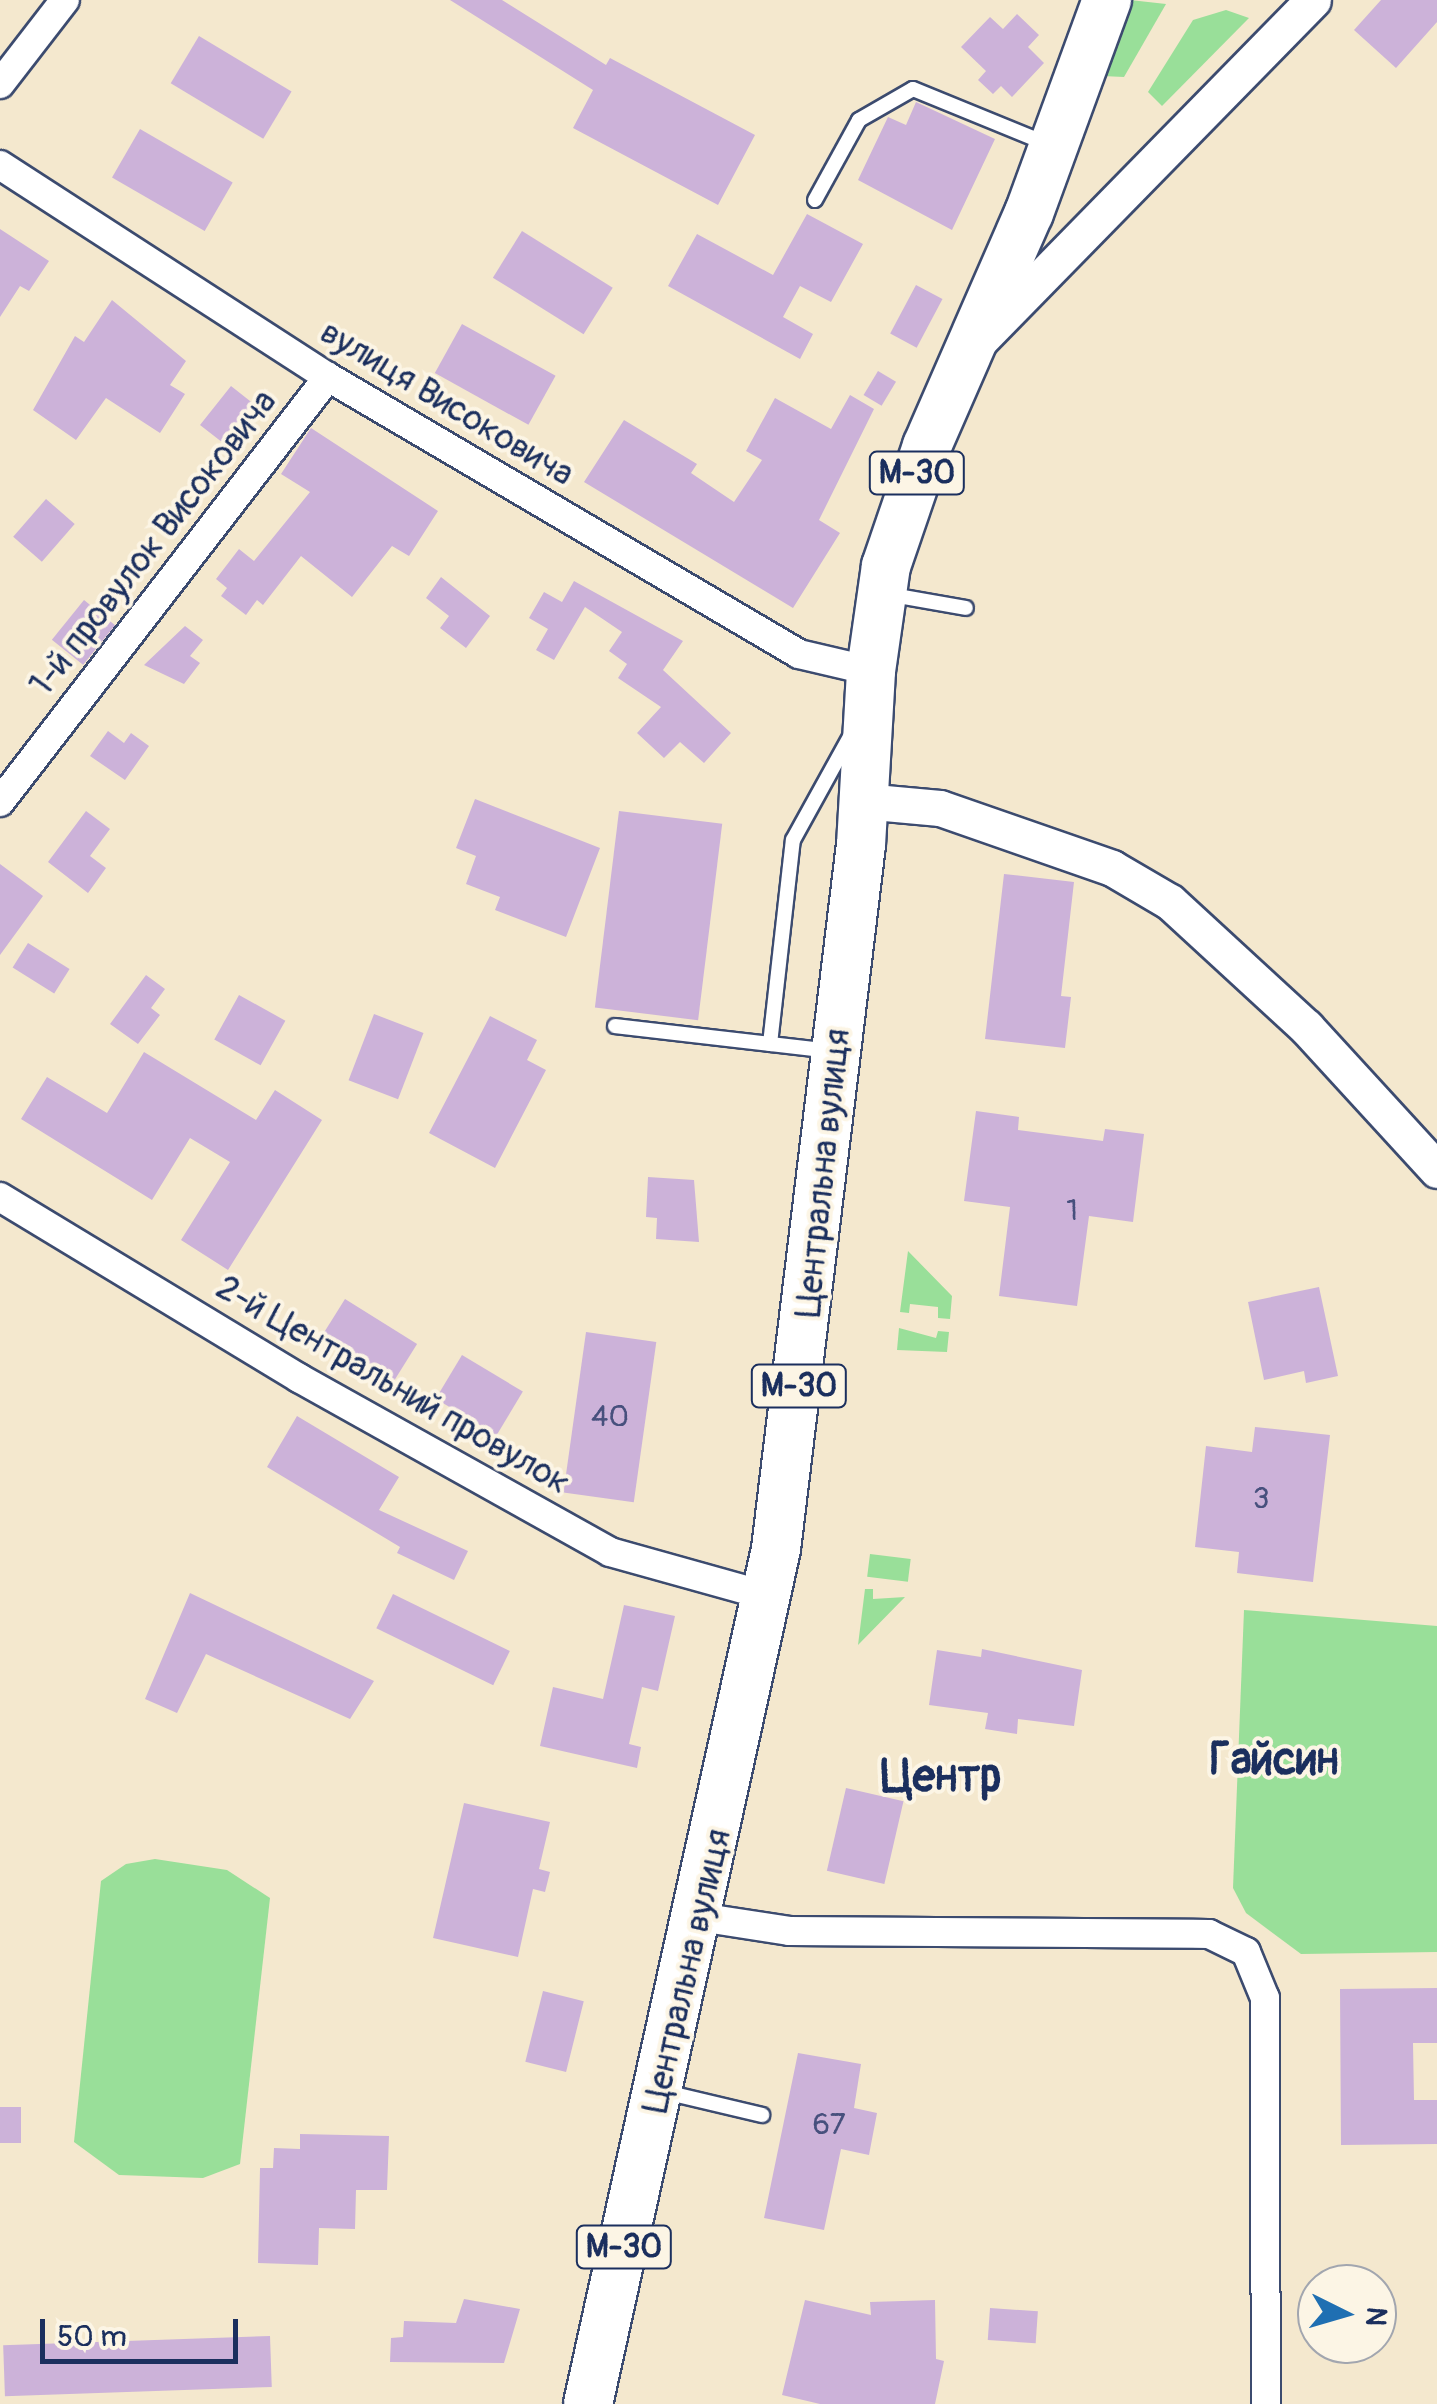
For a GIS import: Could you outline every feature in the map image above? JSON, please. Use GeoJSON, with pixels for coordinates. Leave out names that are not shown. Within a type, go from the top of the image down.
{"type":"FeatureCollection","features":[{"type":"Feature","properties":{"kind":"highway","name":"М-30"},"geometry":{"type":"LineString","coordinates":[[964,357],[1028,213],[1107,0]]}},
{"type":"Feature","properties":{"kind":"highway","name":"Центральна вулиця"},"geometry":{"type":"LineString","coordinates":[[588,2404],[768,1596],[793,1439],[837,1052],[881,593],[914,481],[964,357]]}},
{"type":"Feature","properties":{"kind":"street"},"geometry":{"type":"LineString","coordinates":[[0,84],[65,0]]}},
{"type":"Feature","properties":{"kind":"street","name":"Центральна вулиця"},"geometry":{"type":"LineString","coordinates":[[964,357],[1313,0]]}},
{"type":"Feature","properties":{"kind":"street","name":"вулиця Високовича"},"geometry":{"type":"LineString","coordinates":[[0,165],[328,377],[799,654],[869,690]]}},
{"type":"Feature","properties":{"kind":"street"},"geometry":{"type":"LineString","coordinates":[[1028,213],[1059,232],[1088,226]]}},
{"type":"Feature","properties":{"kind":"street","name":"1-й провулок Високовича"},"geometry":{"type":"LineString","coordinates":[[0,802],[328,377]]}},
{"type":"Feature","properties":{"kind":"street"},"geometry":{"type":"LineString","coordinates":[[863,801],[940,808],[1112,868],[1170,902],[1306,1027],[1437,1170]]}},
{"type":"Feature","properties":{"kind":"street","name":"2-й Центральний провулок"},"geometry":{"type":"LineString","coordinates":[[0,1197],[299,1378],[610,1552],[768,1596]]}},
{"type":"Feature","properties":{"kind":"street"},"geometry":{"type":"LineString","coordinates":[[699,1916],[789,1931],[1209,1934],[1246,1952],[1266,1998],[1266,2404]]}},
{"type":"Feature","properties":{"kind":"lane"},"geometry":{"type":"LineString","coordinates":[[815,200],[860,120],[913,89],[1053,146]]}},
{"type":"Feature","properties":{"kind":"lane"},"geometry":{"type":"LineString","coordinates":[[881,593],[966,608]]}},
{"type":"Feature","properties":{"kind":"lane"},"geometry":{"type":"LineString","coordinates":[[770,1044],[793,840],[869,690]]}},
{"type":"Feature","properties":{"kind":"lane"},"geometry":{"type":"LineString","coordinates":[[615,1026],[837,1052]]}},
{"type":"Feature","properties":{"kind":"lane"},"geometry":{"type":"LineString","coordinates":[[660,2090],[762,2115]]}},
{"type":"Feature","properties":{"kind":"green space"},"geometry":{"type":"Polygon","coordinates":[[[1130,0],[1166,4],[1124,77],[1102,76],[1130,0]]]}},
{"type":"Feature","properties":{"kind":"green space"},"geometry":{"type":"Polygon","coordinates":[[[1226,10],[1249,18],[1162,106],[1148,92],[1193,20],[1226,10]]]}},
{"type":"Feature","properties":{"kind":"green space"},"geometry":{"type":"Polygon","coordinates":[[[908,1251],[952,1296],[950,1319],[938,1318],[938,1307],[910,1304],[909,1313],[900,1312],[908,1251]]]}},
{"type":"Feature","properties":{"kind":"green space"},"geometry":{"type":"Polygon","coordinates":[[[899,1328],[936,1338],[938,1331],[949,1332],[947,1352],[897,1350],[899,1328]]]}},
{"type":"Feature","properties":{"kind":"green space"},"geometry":{"type":"Polygon","coordinates":[[[870,1554],[911,1559],[908,1582],[867,1577],[870,1554]]]}},
{"type":"Feature","properties":{"kind":"green space"},"geometry":{"type":"Polygon","coordinates":[[[865,1589],[873,1589],[873,1599],[905,1597],[858,1645],[865,1589]]]}},
{"type":"Feature","properties":{"kind":"green space"},"geometry":{"type":"Polygon","coordinates":[[[1244,1610],[1437,1626],[1437,1952],[1301,1954],[1246,1913],[1233,1888],[1244,1610]]]}},
{"type":"Feature","properties":{"kind":"green space"},"geometry":{"type":"Polygon","coordinates":[[[155,1859],[227,1870],[270,1898],[240,2164],[203,2178],[119,2175],[74,2142],[101,1881],[126,1864],[155,1859]]]}},
{"type":"Feature","properties":{"kind":"building"},"geometry":{"type":"Polygon","coordinates":[[[450,0],[502,0],[606,65],[610,58],[755,135],[718,205],[573,128],[593,90],[450,0]]]}},
{"type":"Feature","properties":{"kind":"building"},"geometry":{"type":"Polygon","coordinates":[[[1381,0],[1437,0],[1437,22],[1396,68],[1354,30],[1381,0]]]}},
{"type":"Feature","properties":{"kind":"building"},"geometry":{"type":"Polygon","coordinates":[[[1017,14],[1039,35],[1028,47],[1044,63],[1012,97],[1001,86],[993,94],[978,80],[986,71],[961,47],[990,17],[1003,29],[1017,14]]]}},
{"type":"Feature","properties":{"kind":"building"},"geometry":{"type":"Polygon","coordinates":[[[199,36],[292,92],[263,139],[171,83],[199,36]]]}},
{"type":"Feature","properties":{"kind":"building"},"geometry":{"type":"Polygon","coordinates":[[[916,102],[995,139],[952,230],[858,180],[888,117],[906,125],[916,102]]]}},
{"type":"Feature","properties":{"kind":"building"},"geometry":{"type":"Polygon","coordinates":[[[140,129],[233,182],[205,231],[112,177],[140,129]]]}},
{"type":"Feature","properties":{"kind":"building"},"geometry":{"type":"Polygon","coordinates":[[[807,214],[863,244],[831,302],[800,286],[783,317],[813,334],[800,359],[668,286],[697,234],[773,275],[807,214]]]}},
{"type":"Feature","properties":{"kind":"building"},"geometry":{"type":"Polygon","coordinates":[[[0,229],[49,261],[29,291],[20,286],[0,317],[0,229]]]}},
{"type":"Feature","properties":{"kind":"building"},"geometry":{"type":"Polygon","coordinates":[[[522,231],[613,288],[584,334],[493,278],[522,231]]]}},
{"type":"Feature","properties":{"kind":"building"},"geometry":{"type":"Polygon","coordinates":[[[916,285],[942,299],[917,348],[890,334],[916,285]]]}},
{"type":"Feature","properties":{"kind":"building"},"geometry":{"type":"Polygon","coordinates":[[[112,300],[186,361],[170,385],[185,394],[160,433],[106,398],[76,440],[33,410],[75,336],[84,342],[112,300]]]}},
{"type":"Feature","properties":{"kind":"building"},"geometry":{"type":"Polygon","coordinates":[[[462,324],[556,376],[528,425],[435,373],[462,324]]]}},
{"type":"Feature","properties":{"kind":"building"},"geometry":{"type":"Polygon","coordinates":[[[878,371],[896,382],[882,406],[864,395],[878,371]]]}},
{"type":"Feature","properties":{"kind":"building"},"geometry":{"type":"Polygon","coordinates":[[[231,386],[260,409],[249,422],[256,428],[236,453],[200,425],[231,386]]]}},
{"type":"Feature","properties":{"kind":"building"},"geometry":{"type":"Polygon","coordinates":[[[850,395],[874,409],[819,520],[840,533],[793,608],[584,482],[624,420],[697,464],[691,473],[734,502],[762,460],[746,451],[775,398],[831,429],[850,395]]]}},
{"type":"Feature","properties":{"kind":"building"},"geometry":{"type":"Polygon","coordinates":[[[311,428],[438,511],[409,556],[392,546],[352,597],[301,556],[263,605],[257,600],[246,615],[221,596],[227,588],[216,579],[239,549],[254,561],[310,492],[281,474],[311,428]]]}},
{"type":"Feature","properties":{"kind":"building"},"geometry":{"type":"Polygon","coordinates":[[[46,499],[75,524],[42,562],[13,537],[46,499]]]}},
{"type":"Feature","properties":{"kind":"building"},"geometry":{"type":"Polygon","coordinates":[[[441,577],[490,616],[466,648],[440,628],[449,616],[426,598],[441,577]]]}},
{"type":"Feature","properties":{"kind":"building"},"geometry":{"type":"Polygon","coordinates":[[[574,581],[683,641],[663,670],[731,733],[704,763],[680,742],[664,758],[637,733],[661,707],[618,678],[627,664],[609,651],[622,632],[585,607],[554,660],[536,650],[548,629],[529,618],[544,592],[562,602],[574,581]]]}},
{"type":"Feature","properties":{"kind":"building"},"geometry":{"type":"Polygon","coordinates":[[[84,600],[115,625],[83,665],[52,640],[84,600]]]}},
{"type":"Feature","properties":{"kind":"building"},"geometry":{"type":"Polygon","coordinates":[[[185,626],[203,640],[190,656],[200,663],[184,684],[144,665],[185,626]]]}},
{"type":"Feature","properties":{"kind":"building"},"geometry":{"type":"Polygon","coordinates":[[[108,731],[124,743],[131,733],[149,746],[125,780],[90,756],[108,731]]]}},
{"type":"Feature","properties":{"kind":"building"},"geometry":{"type":"Polygon","coordinates":[[[475,799],[600,848],[566,937],[495,910],[500,897],[466,884],[476,856],[456,848],[475,799]]]}},
{"type":"Feature","properties":{"kind":"building"},"geometry":{"type":"Polygon","coordinates":[[[86,811],[110,829],[90,856],[106,868],[88,893],[48,862],[86,811]]]}},
{"type":"Feature","properties":{"kind":"building"},"geometry":{"type":"Polygon","coordinates":[[[619,811],[722,824],[698,1020],[595,1008],[619,811]]]}},
{"type":"Feature","properties":{"kind":"building"},"geometry":{"type":"Polygon","coordinates":[[[0,864],[43,896],[0,955],[0,864]]]}},
{"type":"Feature","properties":{"kind":"building"},"geometry":{"type":"Polygon","coordinates":[[[1004,874],[1074,882],[1061,996],[1071,997],[1065,1048],[985,1039],[1004,874]]]}},
{"type":"Feature","properties":{"kind":"building"},"geometry":{"type":"Polygon","coordinates":[[[28,943],[70,969],[54,994],[13,968],[28,943]]]}},
{"type":"Feature","properties":{"kind":"building"},"geometry":{"type":"Polygon","coordinates":[[[146,975],[165,989],[151,1008],[160,1015],[138,1044],[110,1024],[146,975]]]}},
{"type":"Feature","properties":{"kind":"building"},"geometry":{"type":"Polygon","coordinates":[[[239,995],[285,1021],[261,1065],[214,1040],[239,995]]]}},
{"type":"Feature","properties":{"kind":"building"},"geometry":{"type":"Polygon","coordinates":[[[374,1014],[423,1033],[398,1099],[349,1080],[374,1014]]]}},
{"type":"Feature","properties":{"kind":"building"},"geometry":{"type":"Polygon","coordinates":[[[490,1016],[537,1040],[527,1060],[546,1070],[495,1168],[429,1133],[490,1016]]]}},
{"type":"Feature","properties":{"kind":"building"},"geometry":{"type":"Polygon","coordinates":[[[144,1052],[256,1120],[275,1090],[322,1120],[228,1270],[181,1240],[230,1162],[190,1138],[152,1200],[21,1119],[47,1077],[107,1113],[144,1052]]]}},
{"type":"Feature","properties":{"kind":"building"},"geometry":{"type":"Polygon","coordinates":[[[976,1111],[1019,1117],[1018,1130],[1103,1141],[1105,1129],[1144,1134],[1133,1222],[1089,1216],[1077,1306],[999,1296],[1010,1207],[964,1201],[976,1111]]]}},
{"type":"Feature","properties":{"kind":"building"},"geometry":{"type":"Polygon","coordinates":[[[648,1177],[694,1180],[699,1242],[656,1239],[657,1218],[646,1217],[648,1177]]]}},
{"type":"Feature","properties":{"kind":"building"},"geometry":{"type":"Polygon","coordinates":[[[1319,1287],[1338,1376],[1306,1383],[1304,1371],[1264,1380],[1248,1302],[1319,1287]]]}},
{"type":"Feature","properties":{"kind":"building"},"geometry":{"type":"Polygon","coordinates":[[[345,1299],[417,1344],[394,1381],[322,1336],[345,1299]]]}},
{"type":"Feature","properties":{"kind":"building"},"geometry":{"type":"Polygon","coordinates":[[[586,1332],[656,1342],[634,1502],[563,1492],[586,1332]]]}},
{"type":"Feature","properties":{"kind":"building"},"geometry":{"type":"Polygon","coordinates":[[[462,1355],[523,1392],[497,1435],[436,1399],[462,1355]]]}},
{"type":"Feature","properties":{"kind":"building"},"geometry":{"type":"Polygon","coordinates":[[[297,1416],[399,1477],[379,1510],[468,1551],[454,1580],[397,1553],[400,1547],[267,1467],[297,1416]]]}},
{"type":"Feature","properties":{"kind":"building"},"geometry":{"type":"Polygon","coordinates":[[[1255,1427],[1330,1435],[1313,1582],[1237,1573],[1239,1552],[1195,1547],[1206,1446],[1252,1452],[1255,1427]]]}},
{"type":"Feature","properties":{"kind":"building"},"geometry":{"type":"Polygon","coordinates":[[[190,1593],[374,1681],[350,1719],[206,1654],[177,1713],[145,1699],[190,1593]]]}},
{"type":"Feature","properties":{"kind":"building"},"geometry":{"type":"Polygon","coordinates":[[[393,1594],[510,1651],[493,1685],[376,1628],[393,1594]]]}},
{"type":"Feature","properties":{"kind":"building"},"geometry":{"type":"Polygon","coordinates":[[[624,1605],[675,1616],[658,1691],[642,1687],[629,1744],[641,1747],[637,1768],[540,1746],[553,1687],[603,1699],[624,1605]]]}},
{"type":"Feature","properties":{"kind":"building"},"geometry":{"type":"Polygon","coordinates":[[[982,1649],[1082,1670],[1074,1726],[1018,1719],[1017,1734],[985,1729],[988,1713],[929,1705],[937,1650],[981,1657],[982,1649]]]}},
{"type":"Feature","properties":{"kind":"building"},"geometry":{"type":"Polygon","coordinates":[[[846,1788],[903,1801],[884,1884],[827,1871],[846,1788]]]}},
{"type":"Feature","properties":{"kind":"building"},"geometry":{"type":"Polygon","coordinates":[[[464,1803],[550,1822],[539,1869],[550,1872],[545,1892],[533,1889],[518,1957],[433,1938],[464,1803]]]}},
{"type":"Feature","properties":{"kind":"building"},"geometry":{"type":"Polygon","coordinates":[[[1437,1988],[1437,2043],[1413,2043],[1414,2100],[1437,2100],[1437,2144],[1341,2145],[1340,1989],[1437,1988]]]}},
{"type":"Feature","properties":{"kind":"building"},"geometry":{"type":"Polygon","coordinates":[[[543,1991],[584,2001],[566,2072],[525,2062],[543,1991]]]}},
{"type":"Feature","properties":{"kind":"building"},"geometry":{"type":"Polygon","coordinates":[[[798,2053],[861,2064],[854,2108],[877,2113],[869,2155],[841,2149],[824,2230],[764,2218],[798,2053]]]}},
{"type":"Feature","properties":{"kind":"building"},"geometry":{"type":"Polygon","coordinates":[[[0,2107],[21,2107],[21,2143],[0,2143],[0,2107]]]}},
{"type":"Feature","properties":{"kind":"building"},"geometry":{"type":"Polygon","coordinates":[[[300,2134],[389,2136],[387,2190],[356,2190],[355,2229],[319,2228],[318,2265],[258,2263],[260,2168],[273,2168],[274,2148],[300,2149],[300,2134]]]}},
{"type":"Feature","properties":{"kind":"building"},"geometry":{"type":"Polygon","coordinates":[[[464,2299],[520,2309],[504,2363],[390,2362],[391,2338],[403,2337],[404,2321],[456,2323],[464,2299]]]}},
{"type":"Feature","properties":{"kind":"building"},"geometry":{"type":"Polygon","coordinates":[[[805,2300],[871,2315],[870,2302],[935,2300],[936,2359],[944,2361],[935,2404],[820,2404],[782,2395],[805,2300]]]}},
{"type":"Feature","properties":{"kind":"building"},"geometry":{"type":"Polygon","coordinates":[[[990,2308],[1038,2311],[1036,2343],[988,2340],[990,2308]]]}},
{"type":"Feature","properties":{"kind":"building"},"geometry":{"type":"Polygon","coordinates":[[[270,2336],[272,2387],[5,2396],[3,2345],[270,2336]]]}},
{"type":"Feature","properties":{"kind":"district","name":"Гайсин"},"geometry":{"type":"Point","coordinates":[1274,1761]}},
{"type":"Feature","properties":{"kind":"district","name":"Центр"},"geometry":{"type":"Point","coordinates":[941,1778]}}]}
